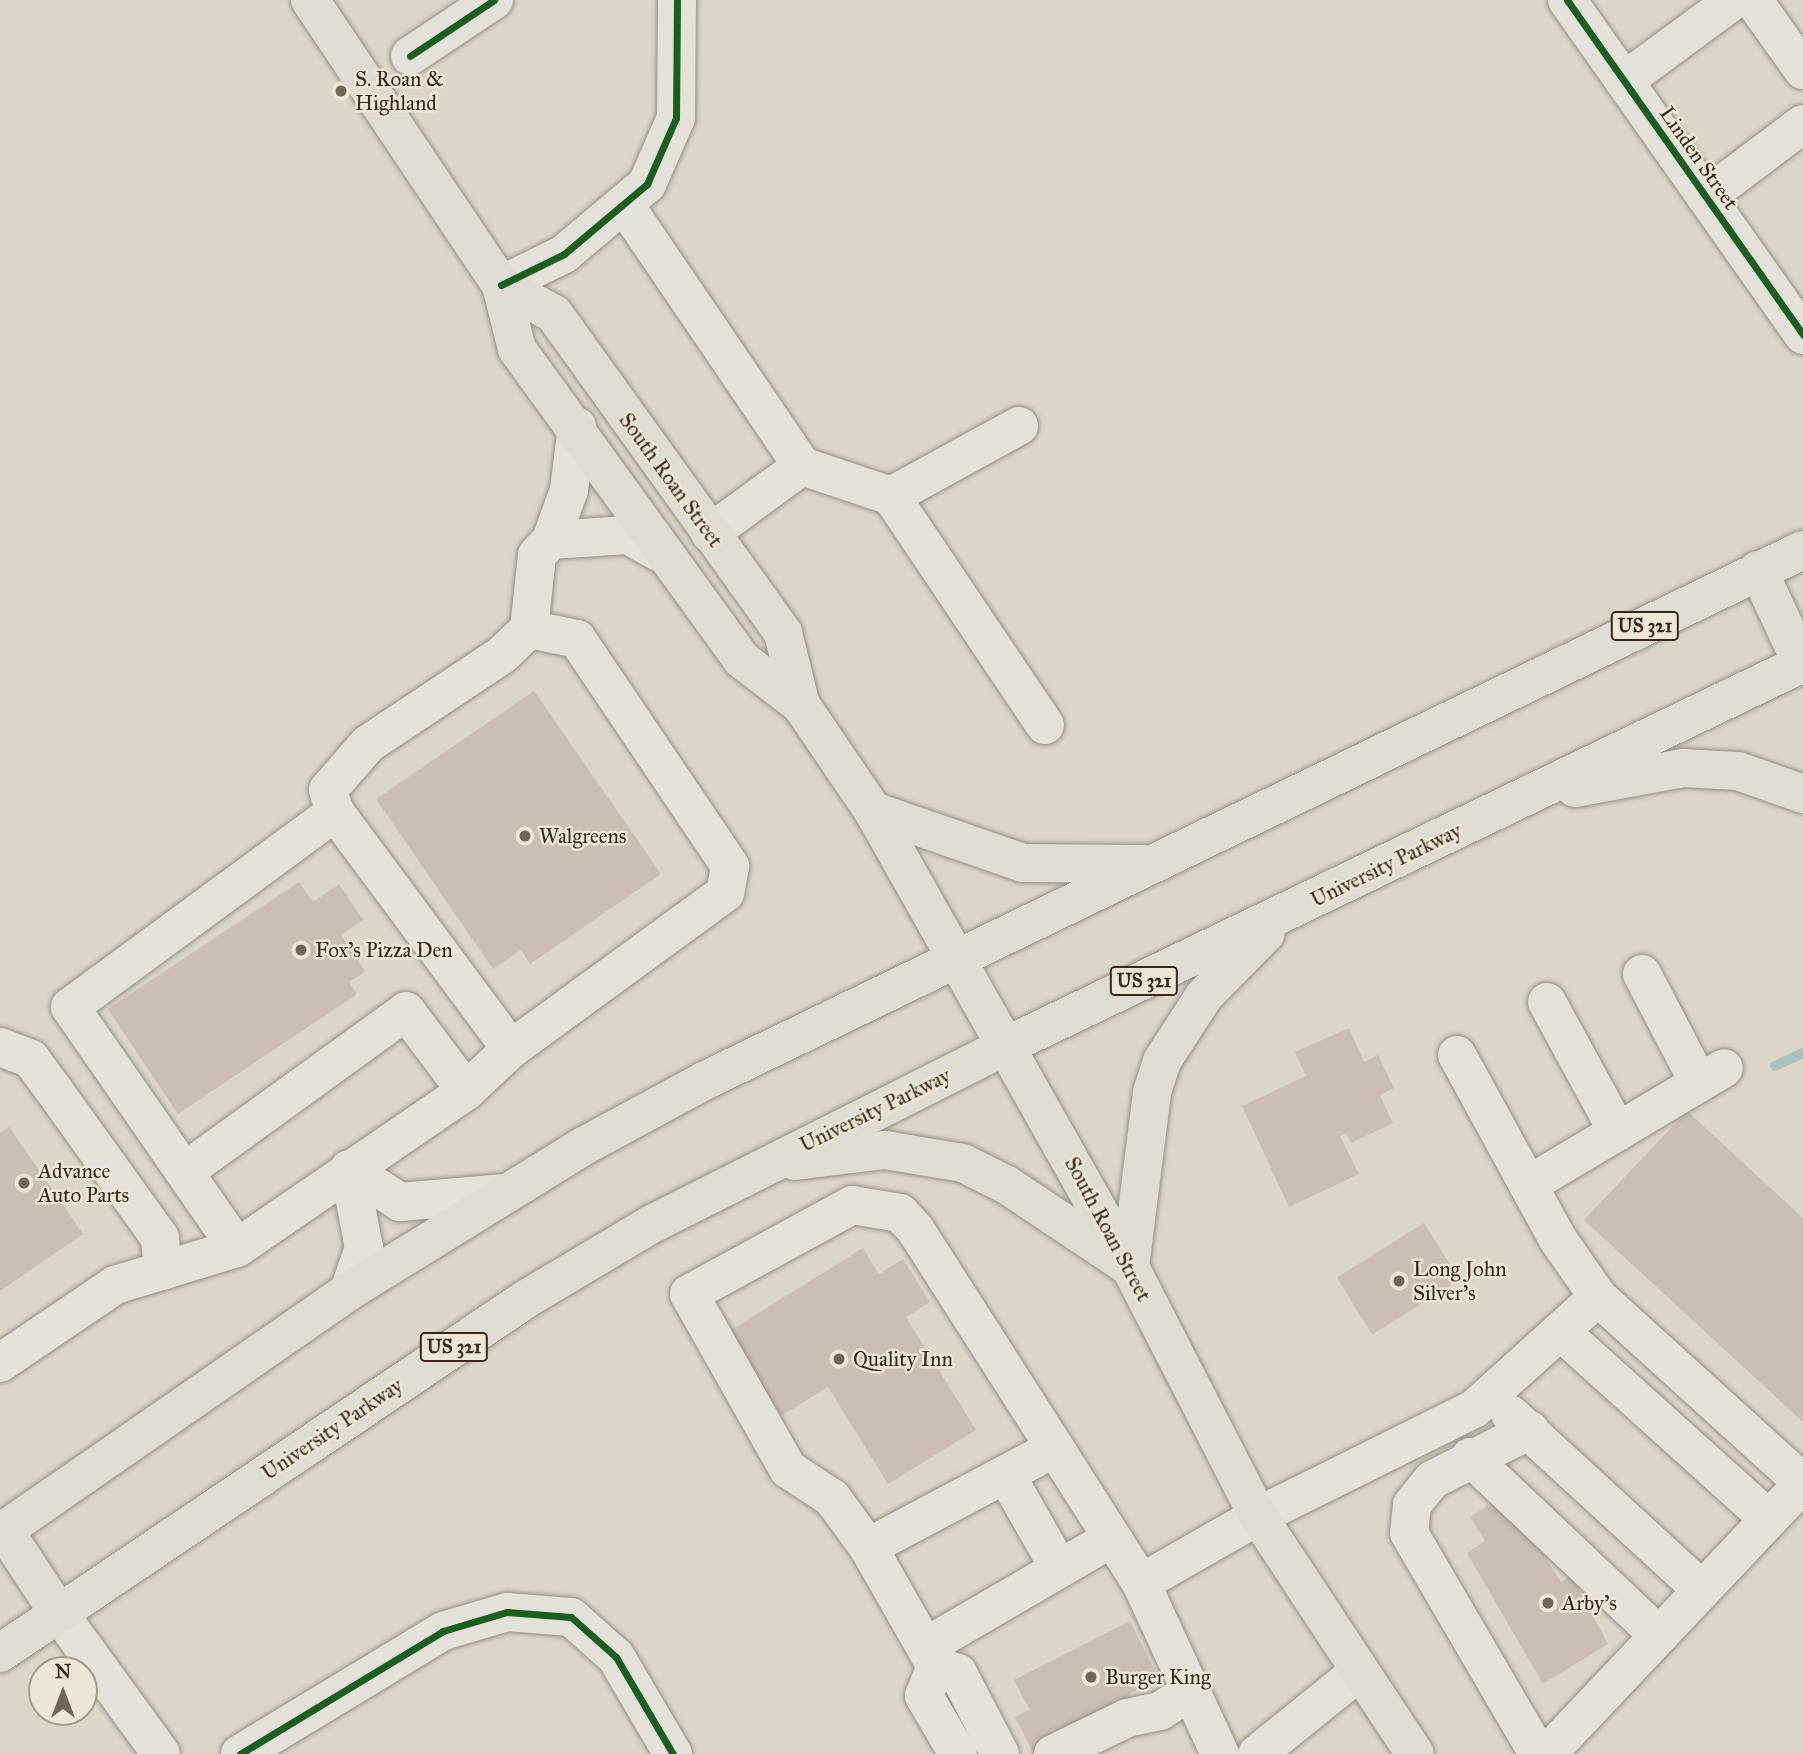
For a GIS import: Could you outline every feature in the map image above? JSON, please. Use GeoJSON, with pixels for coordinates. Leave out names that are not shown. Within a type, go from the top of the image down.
{"type":"FeatureCollection","features":[{"type":"Feature","properties":{"kind":"main road","name":"South Roan Street"},"geometry":{"type":"LineString","coordinates":[[310,0],[501,285],[517,349],[577,427],[741,659],[801,705],[873,811],[1130,1267],[1258,1516],[1415,1754]]}},
{"type":"Feature","properties":{"kind":"main road","name":"South Roan Street"},"geometry":{"type":"LineString","coordinates":[[501,285],[554,314],[783,633],[801,705]]}},
{"type":"Feature","properties":{"kind":"main road","name":"US 321"},"geometry":{"type":"LineString","coordinates":[[1,1529],[349,1290],[505,1193],[706,1080],[1160,863],[1803,550]]}},
{"type":"Feature","properties":{"kind":"main road"},"geometry":{"type":"LineString","coordinates":[[1758,570],[1803,665]]}},
{"type":"Feature","properties":{"kind":"main road","name":"University Parkway"},"geometry":{"type":"LineString","coordinates":[[0,1653],[526,1299],[761,1166],[1007,1045],[1803,665]]}},
{"type":"Feature","properties":{"kind":"main road"},"geometry":{"type":"LineString","coordinates":[[1525,798],[1682,768],[1738,771],[1803,794]]}},
{"type":"Feature","properties":{"kind":"main road"},"geometry":{"type":"LineString","coordinates":[[873,811],[1023,863],[1160,863]]}},
{"type":"Feature","properties":{"kind":"main road"},"geometry":{"type":"LineString","coordinates":[[761,1166],[885,1150],[963,1163],[1007,1185],[1130,1267],[1150,1104],[1163,1061],[1204,996],[1281,916]]}},
{"type":"Feature","properties":{"kind":"main road"},"geometry":{"type":"LineString","coordinates":[[1,1529],[58,1612]]}},
{"type":"Feature","properties":{"kind":"street"},"geometry":{"type":"LineString","coordinates":[[410,56],[494,0]]}},
{"type":"Feature","properties":{"kind":"street"},"geometry":{"type":"LineString","coordinates":[[501,285],[565,254],[648,184],[676,118],[677,0]]}},
{"type":"Feature","properties":{"kind":"street","name":"Linden Street"},"geometry":{"type":"LineString","coordinates":[[1567,0],[1803,335]]}},
{"type":"Feature","properties":{"kind":"street"},"geometry":{"type":"LineString","coordinates":[[1624,81],[1734,0]]}},
{"type":"Feature","properties":{"kind":"street"},"geometry":{"type":"LineString","coordinates":[[1753,0],[1803,70]]}},
{"type":"Feature","properties":{"kind":"street"},"geometry":{"type":"LineString","coordinates":[[1706,197],[1803,124]]}},
{"type":"Feature","properties":{"kind":"street"},"geometry":{"type":"LineString","coordinates":[[624,204],[802,466],[891,496],[1045,725]]}},
{"type":"Feature","properties":{"kind":"street"},"geometry":{"type":"LineString","coordinates":[[891,496],[1019,426]]}},
{"type":"Feature","properties":{"kind":"street"},"geometry":{"type":"LineString","coordinates":[[510,1049],[335,812],[328,790],[341,768],[502,655],[528,629],[537,555],[551,540],[569,490],[577,427]]}},
{"type":"Feature","properties":{"kind":"street"},"geometry":{"type":"LineString","coordinates":[[710,533],[802,466]]}},
{"type":"Feature","properties":{"kind":"street"},"geometry":{"type":"LineString","coordinates":[[551,540],[628,535],[666,556]]}},
{"type":"Feature","properties":{"kind":"street"},"geometry":{"type":"LineString","coordinates":[[0,1363],[115,1285],[237,1248],[466,1091],[510,1049],[725,893],[730,866],[577,639],[528,629]]}},
{"type":"Feature","properties":{"kind":"street"},"geometry":{"type":"LineString","coordinates":[[237,1248],[188,1169],[70,1007],[335,812]]}},
{"type":"Feature","properties":{"kind":"street"},"geometry":{"type":"LineString","coordinates":[[1528,1185],[1711,1075],[1642,974]]}},
{"type":"Feature","properties":{"kind":"street"},"geometry":{"type":"LineString","coordinates":[[1547,1002],[1618,1132]]}},
{"type":"Feature","properties":{"kind":"street"},"geometry":{"type":"LineString","coordinates":[[188,1169],[406,1011],[466,1091]]}},
{"type":"Feature","properties":{"kind":"street"},"geometry":{"type":"LineString","coordinates":[[0,1047],[31,1059],[53,1089],[160,1238],[163,1270]]}},
{"type":"Feature","properties":{"kind":"street"},"geometry":{"type":"LineString","coordinates":[[1457,1055],[1528,1185],[1598,1297],[1803,1483],[1548,1754]]}},
{"type":"Feature","properties":{"kind":"street"},"geometry":{"type":"LineString","coordinates":[[349,1169],[400,1202],[505,1193]]}},
{"type":"Feature","properties":{"kind":"street"},"geometry":{"type":"LineString","coordinates":[[349,1169],[350,1200],[364,1248],[349,1290]]}},
{"type":"Feature","properties":{"kind":"street"},"geometry":{"type":"LineString","coordinates":[[1000,1754],[958,1673],[930,1656],[868,1547],[832,1498],[788,1469],[689,1294],[852,1205],[900,1213],[1141,1583],[1220,1754]]}},
{"type":"Feature","properties":{"kind":"street"},"geometry":{"type":"LineString","coordinates":[[1141,1583],[1258,1516],[1489,1396],[1598,1297]]}},
{"type":"Feature","properties":{"kind":"street"},"geometry":{"type":"LineString","coordinates":[[1560,1331],[1769,1519]]}},
{"type":"Feature","properties":{"kind":"street"},"geometry":{"type":"LineString","coordinates":[[1489,1396],[1530,1430],[1702,1590]]}},
{"type":"Feature","properties":{"kind":"street"},"geometry":{"type":"LineString","coordinates":[[1530,1430],[1469,1457],[1432,1480],[1412,1505],[1409,1533],[1538,1754]]}},
{"type":"Feature","properties":{"kind":"street"},"geometry":{"type":"LineString","coordinates":[[868,1547],[1055,1448]]}},
{"type":"Feature","properties":{"kind":"street"},"geometry":{"type":"LineString","coordinates":[[1469,1457],[1659,1636]]}},
{"type":"Feature","properties":{"kind":"street"},"geometry":{"type":"LineString","coordinates":[[1006,1475],[1059,1569]]}},
{"type":"Feature","properties":{"kind":"street"},"geometry":{"type":"LineString","coordinates":[[958,1754],[924,1696],[930,1656],[1059,1569],[1112,1538]]}},
{"type":"Feature","properties":{"kind":"street"},"geometry":{"type":"LineString","coordinates":[[58,1612],[161,1754]]}},
{"type":"Feature","properties":{"kind":"street"},"geometry":{"type":"LineString","coordinates":[[240,1754],[443,1631],[507,1612],[571,1617],[616,1657],[673,1754]]}},
{"type":"Feature","properties":{"kind":"street"},"geometry":{"type":"LineString","coordinates":[[1257,1754],[1360,1671]]}},
{"type":"Feature","properties":{"kind":"street"},"geometry":{"type":"LineString","coordinates":[[1104,1754],[1143,1737],[1160,1712],[1191,1691]]}},
{"type":"Feature","properties":{"kind":"street"},"geometry":{"type":"LineString","coordinates":[[1053,1754],[1127,1718],[1160,1712]]}},
{"type":"Feature","properties":{"kind":"building"},"geometry":{"type":"Polygon","coordinates":[[[534,691],[661,874],[530,964],[521,950],[493,969],[376,799],[534,691]]]}},
{"type":"Feature","properties":{"kind":"building"},"geometry":{"type":"Polygon","coordinates":[[[299,882],[313,902],[339,884],[363,920],[341,935],[365,972],[349,982],[357,994],[178,1114],[108,1009],[299,882]]]}},
{"type":"Feature","properties":{"kind":"building"},"geometry":{"type":"Polygon","coordinates":[[[1349,1028],[1364,1062],[1378,1055],[1394,1088],[1380,1095],[1393,1123],[1351,1143],[1346,1133],[1340,1136],[1359,1174],[1289,1207],[1242,1106],[1306,1076],[1295,1052],[1349,1028]]]}},
{"type":"Feature","properties":{"kind":"building"},"geometry":{"type":"Polygon","coordinates":[[[1687,1111],[1803,1218],[1803,1422],[1584,1220],[1687,1111]]]}},
{"type":"Feature","properties":{"kind":"building","name":"Advance Auto Parts"},"geometry":{"type":"Polygon","coordinates":[[[9,1127],[83,1234],[0,1291],[0,1133],[9,1127]]]}},
{"type":"Feature","properties":{"kind":"building"},"geometry":{"type":"Polygon","coordinates":[[[1424,1223],[1460,1280],[1372,1334],[1337,1278],[1424,1223]]]}},
{"type":"Feature","properties":{"kind":"building","name":"Quality Inn"},"geometry":{"type":"Polygon","coordinates":[[[863,1248],[879,1274],[903,1259],[930,1302],[906,1317],[976,1430],[888,1484],[828,1387],[781,1416],[728,1332],[863,1248]]]}},
{"type":"Feature","properties":{"kind":"building"},"geometry":{"type":"Polygon","coordinates":[[[1496,1501],[1511,1525],[1521,1519],[1561,1582],[1571,1576],[1608,1644],[1543,1684],[1467,1553],[1485,1541],[1470,1517],[1496,1501]]]}},
{"type":"Feature","properties":{"kind":"building"},"geometry":{"type":"Polygon","coordinates":[[[1130,1621],[1159,1679],[1129,1694],[1136,1707],[1034,1754],[1015,1717],[1030,1710],[1014,1680],[1130,1621]]]}},
{"type":"Feature","properties":{"kind":"waterway"},"geometry":{"type":"LineString","coordinates":[[1775,1066],[1803,1053]]}},
{"type":"Feature","properties":{"kind":"cycle path"},"geometry":{"type":"LineString","coordinates":[[410,56],[494,0]]}},
{"type":"Feature","properties":{"kind":"cycle path"},"geometry":{"type":"LineString","coordinates":[[501,285],[564,254],[647,184],[676,118],[677,0]]}},
{"type":"Feature","properties":{"kind":"cycle path"},"geometry":{"type":"LineString","coordinates":[[1567,0],[1803,335]]}},
{"type":"Feature","properties":{"kind":"cycle path"},"geometry":{"type":"LineString","coordinates":[[240,1754],[443,1631],[507,1612],[571,1617],[616,1657],[673,1754]]}},
{"type":"Feature","properties":{"kind":"place","name":"S. Roan & Highland"},"geometry":{"type":"Point","coordinates":[341,91]}},
{"type":"Feature","properties":{"kind":"place","name":"Walgreens"},"geometry":{"type":"Point","coordinates":[525,836]}},
{"type":"Feature","properties":{"kind":"place","name":"Fox's Pizza Den"},"geometry":{"type":"Point","coordinates":[301,950]}},
{"type":"Feature","properties":{"kind":"place","name":"Advance Auto Parts"},"geometry":{"type":"Point","coordinates":[24,1183]}},
{"type":"Feature","properties":{"kind":"place","name":"Long John Silver's"},"geometry":{"type":"Point","coordinates":[1399,1281]}},
{"type":"Feature","properties":{"kind":"place","name":"Quality Inn"},"geometry":{"type":"Point","coordinates":[839,1359]}},
{"type":"Feature","properties":{"kind":"place","name":"Arby's"},"geometry":{"type":"Point","coordinates":[1548,1603]}},
{"type":"Feature","properties":{"kind":"place","name":"Burger King"},"geometry":{"type":"Point","coordinates":[1091,1677]}}]}
